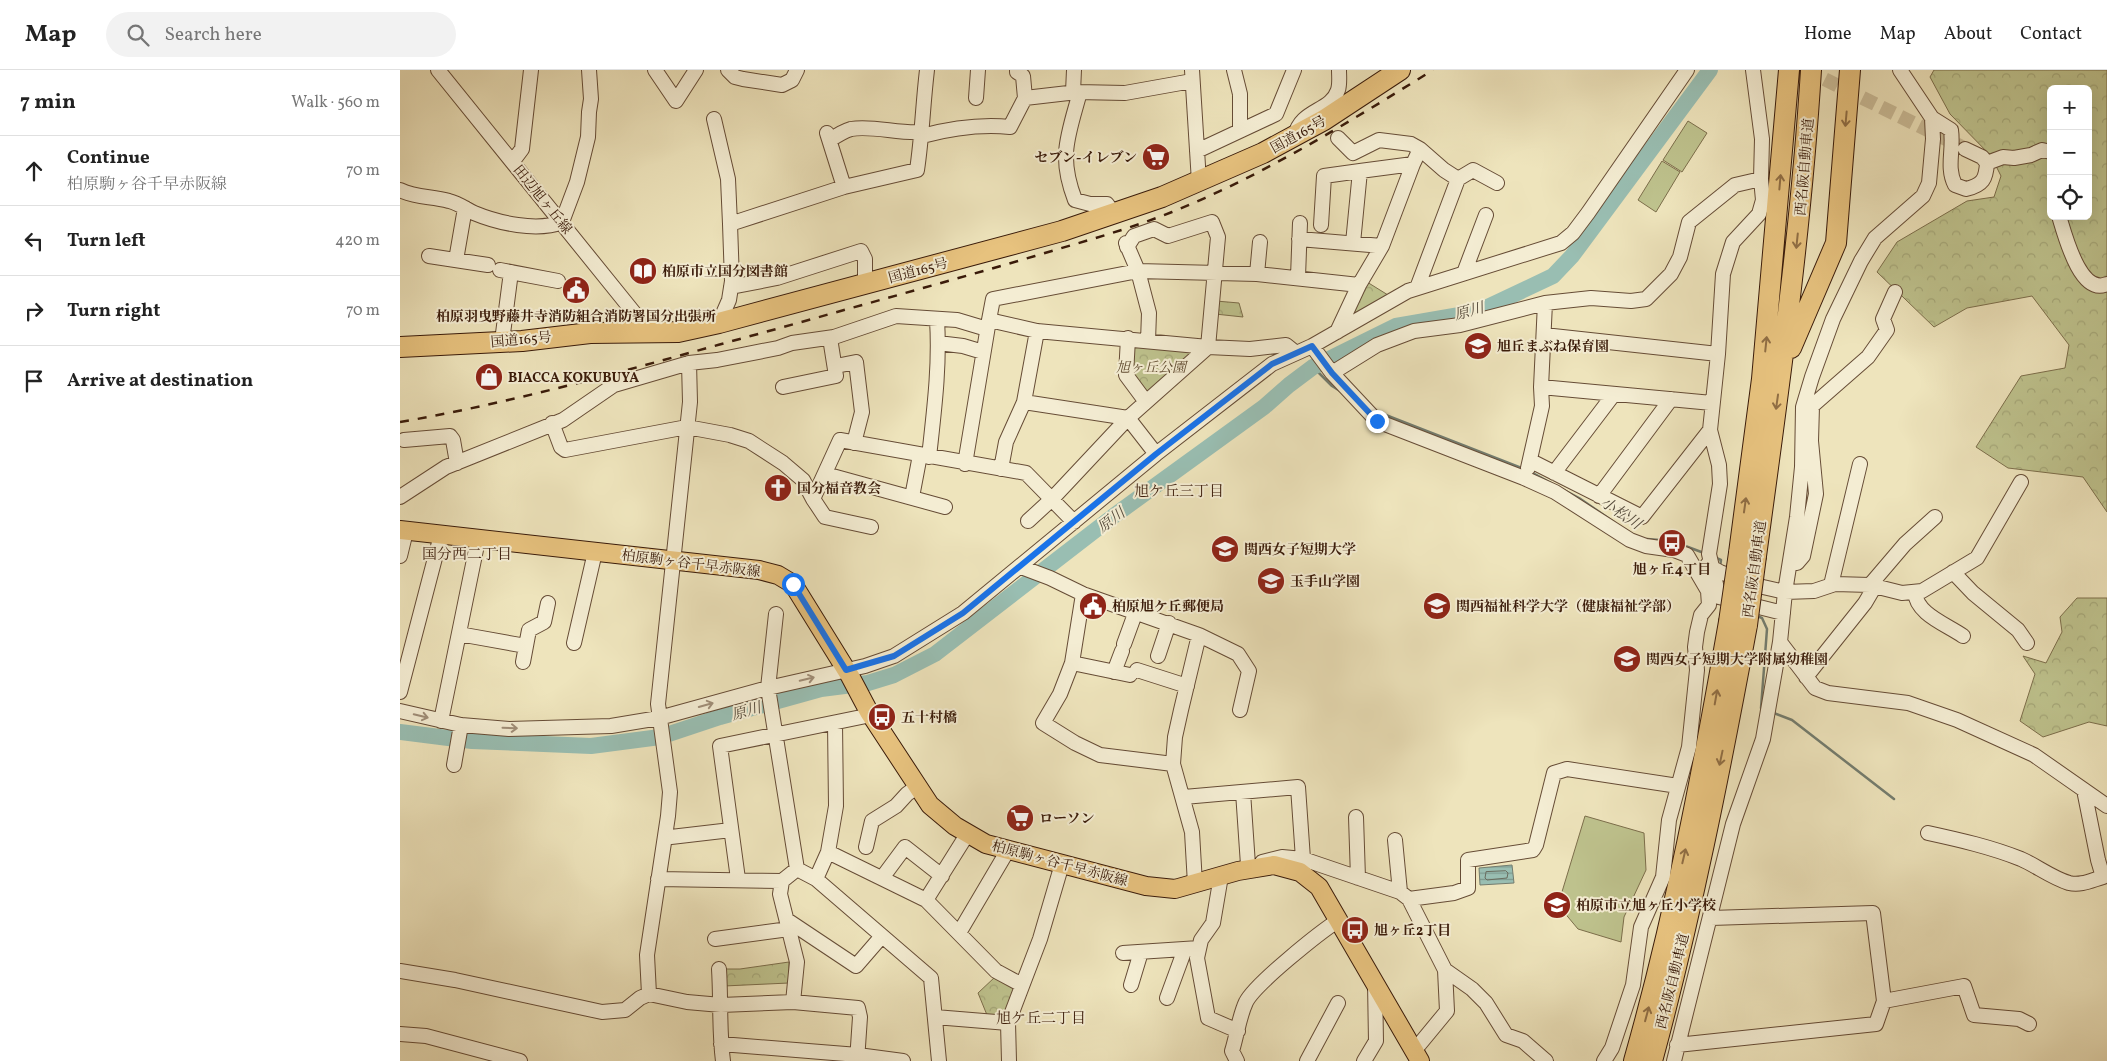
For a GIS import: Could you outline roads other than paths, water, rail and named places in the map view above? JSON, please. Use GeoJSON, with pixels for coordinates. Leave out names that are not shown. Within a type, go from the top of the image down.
{"type":"FeatureCollection","features":[{"type":"Feature","properties":{"kind":"highway","name":"国道165号"},"geometry":{"type":"LineString","coordinates":[[400,347],[502,342],[590,333],[678,332],[719,323],[1062,231],[1114,214],[1199,182],[1263,153],[1324,120],[1400,70]]}},
{"type":"Feature","properties":{"kind":"highway","name":"西名阪自動車道"},"geometry":{"type":"LineString","coordinates":[[1748,554],[1789,70]]}},
{"type":"Feature","properties":{"kind":"highway","name":"西名阪自動車道"},"geometry":{"type":"LineString","coordinates":[[1652,1061],[1693,895],[1726,736],[1738,623],[1748,554],[1781,371],[1795,258],[1811,70]]}},
{"type":"Feature","properties":{"kind":"highway"},"geometry":{"type":"LineString","coordinates":[[1781,371],[1836,243],[1850,70]]}},
{"type":"Feature","properties":{"kind":"highway","name":"西名阪自動車道"},"geometry":{"type":"LineString","coordinates":[[1634,1061],[1661,957],[1738,623]]}},
{"type":"Feature","properties":{"kind":"main road","name":"柏原駒ヶ谷千早赤阪線"},"geometry":{"type":"LineString","coordinates":[[403,531],[759,570],[778,575],[793,584],[848,673],[870,714],[930,804],[956,826],[986,844],[1146,886],[1175,889],[1243,868],[1274,865],[1300,872],[1319,887],[1417,1056]]}},
{"type":"Feature","properties":{"kind":"street","name":"田辺旭ヶ丘線"},"geometry":{"type":"LineString","coordinates":[[438,70],[638,319],[640,332]]}},
{"type":"Feature","properties":{"kind":"street"},"geometry":{"type":"LineString","coordinates":[[513,161],[522,149],[531,70]]}},
{"type":"Feature","properties":{"kind":"street"},"geometry":{"type":"LineString","coordinates":[[400,190],[415,196],[449,201],[474,213],[503,222],[533,226],[555,225],[562,222],[577,182],[588,137],[589,112],[592,99],[589,70]]}},
{"type":"Feature","properties":{"kind":"street"},"geometry":{"type":"LineString","coordinates":[[655,70],[676,101],[696,70]]}},
{"type":"Feature","properties":{"kind":"street"},"geometry":{"type":"LineString","coordinates":[[728,70],[735,77],[745,74],[782,85],[792,80],[797,70]]}},
{"type":"Feature","properties":{"kind":"street"},"geometry":{"type":"LineString","coordinates":[[730,224],[844,187],[917,170],[922,134],[926,70]]}},
{"type":"Feature","properties":{"kind":"street"},"geometry":{"type":"LineString","coordinates":[[976,98],[978,70]]}},
{"type":"Feature","properties":{"kind":"street"},"geometry":{"type":"LineString","coordinates":[[844,187],[829,136],[858,128],[922,134],[951,128],[988,125],[1010,127],[1026,98],[1023,76],[1017,70]]}},
{"type":"Feature","properties":{"kind":"street"},"geometry":{"type":"LineString","coordinates":[[1074,70],[1077,92],[1065,144],[1067,179],[1075,200],[1090,204],[1107,204],[1114,214]]}},
{"type":"Feature","properties":{"kind":"street"},"geometry":{"type":"LineString","coordinates":[[1234,70],[1240,94],[1240,130]]}},
{"type":"Feature","properties":{"kind":"street"},"geometry":{"type":"LineString","coordinates":[[1197,151],[1276,114],[1294,70]]}},
{"type":"Feature","properties":{"kind":"street"},"geometry":{"type":"LineString","coordinates":[[1295,136],[1296,129],[1302,119],[1328,103],[1338,92],[1339,70]]}},
{"type":"Feature","properties":{"kind":"street"},"geometry":{"type":"LineString","coordinates":[[400,711],[441,721],[461,729],[589,727],[660,722],[769,692],[848,673],[902,651],[963,613],[994,586],[1025,568],[1074,522],[1156,454],[1272,364],[1314,349],[1337,332],[1408,291],[1561,243],[1573,233],[1687,70]]}},
{"type":"Feature","properties":{"kind":"street"},"geometry":{"type":"LineString","coordinates":[[1604,1061],[1612,1048],[1631,992],[1641,927],[1663,877],[1669,820],[1689,748],[1697,670],[1695,647],[1702,615],[1709,605],[1713,594],[1712,568],[1709,554],[1720,484],[1719,465],[1710,430],[1718,354],[1723,274],[1733,242],[1759,214],[1762,200],[1762,139],[1753,70]]}},
{"type":"Feature","properties":{"kind":"street"},"geometry":{"type":"LineString","coordinates":[[1900,70],[1932,118],[1951,130],[1953,142],[1950,174],[1955,185],[1966,189],[1975,187],[1986,176],[1987,163],[1982,157],[1965,149]]}},
{"type":"Feature","properties":{"kind":"street"},"geometry":{"type":"LineString","coordinates":[[1026,98],[1077,92],[1125,93],[1192,76],[1199,182]]}},
{"type":"Feature","properties":{"kind":"street"},"geometry":{"type":"LineString","coordinates":[[1674,1061],[1733,824],[1763,739],[1780,642],[1785,592],[1797,517],[1802,467],[1803,407],[1833,318],[1875,238],[1923,196],[1928,183],[1933,139],[1932,118]]}},
{"type":"Feature","properties":{"kind":"street"},"geometry":{"type":"LineString","coordinates":[[714,119],[728,180],[730,224],[731,287],[729,300],[719,323]]}},
{"type":"Feature","properties":{"kind":"street"},"geometry":{"type":"LineString","coordinates":[[1338,138],[1353,153],[1378,140],[1411,144],[1458,179]]}},
{"type":"Feature","properties":{"kind":"street"},"geometry":{"type":"LineString","coordinates":[[1337,332],[1358,285],[1382,246],[1420,150]]}},
{"type":"Feature","properties":{"kind":"street"},"geometry":{"type":"LineString","coordinates":[[1987,163],[2003,157],[2014,158],[2031,155],[2042,150],[2047,151]]}},
{"type":"Feature","properties":{"kind":"street"},"geometry":{"type":"LineString","coordinates":[[1321,225],[1324,176],[1413,164]]}},
{"type":"Feature","properties":{"kind":"street"},"geometry":{"type":"LineString","coordinates":[[1417,288],[1458,179],[1473,170],[1497,183]]}},
{"type":"Feature","properties":{"kind":"street"},"geometry":{"type":"LineString","coordinates":[[1353,243],[1360,171]]}},
{"type":"Feature","properties":{"kind":"street"},"geometry":{"type":"LineString","coordinates":[[1330,371],[1376,345],[1414,332],[1460,325],[1545,303],[1591,298],[1632,301],[1646,298],[1671,274],[1680,257],[1689,222],[1735,185],[1761,179]]}},
{"type":"Feature","properties":{"kind":"street"},"geometry":{"type":"LineString","coordinates":[[456,260],[465,208]]}},
{"type":"Feature","properties":{"kind":"street"},"geometry":{"type":"LineString","coordinates":[[1464,273],[1486,215]]}},
{"type":"Feature","properties":{"kind":"street"},"geometry":{"type":"LineString","coordinates":[[2060,220],[2070,252],[2085,277],[2094,285],[2101,286],[2107,284]]}},
{"type":"Feature","properties":{"kind":"street"},"geometry":{"type":"LineString","coordinates":[[1028,522],[1128,418],[1208,347],[1218,237],[1212,222],[1168,236],[1154,229],[1134,236],[1126,245],[1138,271],[1149,313],[1148,341]]}},
{"type":"Feature","properties":{"kind":"street"},"geometry":{"type":"LineString","coordinates":[[1298,277],[1300,223]]}},
{"type":"Feature","properties":{"kind":"street"},"geometry":{"type":"LineString","coordinates":[[1299,238],[1382,246]]}},
{"type":"Feature","properties":{"kind":"street"},"geometry":{"type":"LineString","coordinates":[[1257,274],[1260,242]]}},
{"type":"Feature","properties":{"kind":"street"},"geometry":{"type":"LineString","coordinates":[[731,287],[777,278],[861,251],[865,259],[865,284]]}},
{"type":"Feature","properties":{"kind":"street"},"geometry":{"type":"LineString","coordinates":[[429,256],[558,281]]}},
{"type":"Feature","properties":{"kind":"street"},"geometry":{"type":"LineString","coordinates":[[500,269],[502,342]]}},
{"type":"Feature","properties":{"kind":"street"},"geometry":{"type":"LineString","coordinates":[[965,464],[993,299],[1138,271],[1257,274],[1358,285]]}},
{"type":"Feature","properties":{"kind":"street"},"geometry":{"type":"LineString","coordinates":[[1790,562],[1797,563],[1803,556],[1816,494],[1811,441],[1812,406],[1868,357],[1888,330],[1883,319],[1894,292]]}},
{"type":"Feature","properties":{"kind":"street"},"geometry":{"type":"LineString","coordinates":[[1524,478],[1531,461],[1542,406],[1541,387],[1545,303]]}},
{"type":"Feature","properties":{"kind":"street"},"geometry":{"type":"LineString","coordinates":[[400,497],[446,467],[552,423],[564,420],[614,385],[689,363],[717,360],[778,348],[792,343],[830,338],[896,316],[956,320],[1037,331],[1128,338],[1208,347],[1250,349],[1286,345],[1296,354]]}},
{"type":"Feature","properties":{"kind":"street"},"geometry":{"type":"LineString","coordinates":[[912,497],[924,456],[935,403],[938,343],[937,320]]}},
{"type":"Feature","properties":{"kind":"street"},"geometry":{"type":"LineString","coordinates":[[1001,468],[1006,442],[1024,402],[1037,331]]}},
{"type":"Feature","properties":{"kind":"street"},"geometry":{"type":"LineString","coordinates":[[1544,335],[1718,354]]}},
{"type":"Feature","properties":{"kind":"street"},"geometry":{"type":"LineString","coordinates":[[783,387],[836,376],[836,366],[830,338]]}},
{"type":"Feature","properties":{"kind":"street"},"geometry":{"type":"LineString","coordinates":[[1128,338],[1126,374],[1146,402]]}},
{"type":"Feature","properties":{"kind":"street"},"geometry":{"type":"LineString","coordinates":[[938,343],[962,346],[983,352]]}},
{"type":"Feature","properties":{"kind":"street"},"geometry":{"type":"LineString","coordinates":[[1314,349],[1330,371],[1377,421],[1524,478],[1554,492],[1630,540],[1646,546],[1674,550],[1720,572],[1763,587],[1785,592],[1814,591],[1836,584],[1872,585],[1902,594],[1922,591],[1976,558],[2021,482]]}},
{"type":"Feature","properties":{"kind":"street"},"geometry":{"type":"LineString","coordinates":[[836,366],[856,362],[862,412],[854,443]]}},
{"type":"Feature","properties":{"kind":"street"},"geometry":{"type":"LineString","coordinates":[[648,994],[647,955],[669,808],[670,792],[658,704],[690,402],[689,363]]}},
{"type":"Feature","properties":{"kind":"street"},"geometry":{"type":"LineString","coordinates":[[1541,387],[1712,403]]}},
{"type":"Feature","properties":{"kind":"street"},"geometry":{"type":"LineString","coordinates":[[1554,473],[1614,394]]}},
{"type":"Feature","properties":{"kind":"street"},"geometry":{"type":"LineString","coordinates":[[1599,496],[1671,400]]}},
{"type":"Feature","properties":{"kind":"street"},"geometry":{"type":"LineString","coordinates":[[1024,402],[1128,418],[1156,454]]}},
{"type":"Feature","properties":{"kind":"street"},"geometry":{"type":"LineString","coordinates":[[552,423],[561,447],[565,450],[687,427],[730,434],[766,450],[803,480],[825,517],[871,527]]}},
{"type":"Feature","properties":{"kind":"street"},"geometry":{"type":"LineString","coordinates":[[1531,461],[1642,517],[1710,430]]}},
{"type":"Feature","properties":{"kind":"street"},"geometry":{"type":"LineString","coordinates":[[404,440],[450,436],[453,440],[456,463]]}},
{"type":"Feature","properties":{"kind":"street"},"geometry":{"type":"LineString","coordinates":[[813,499],[840,440],[965,464],[1026,473],[1074,522]]}},
{"type":"Feature","properties":{"kind":"street"},"geometry":{"type":"LineString","coordinates":[[1831,586],[1860,464]]}},
{"type":"Feature","properties":{"kind":"street"},"geometry":{"type":"LineString","coordinates":[[825,474],[945,507]]}},
{"type":"Feature","properties":{"kind":"street"},"geometry":{"type":"LineString","coordinates":[[1806,677],[1865,604],[1872,585],[1905,544],[1935,517]]}},
{"type":"Feature","properties":{"kind":"street"},"geometry":{"type":"LineString","coordinates":[[400,556],[403,531]]}},
{"type":"Feature","properties":{"kind":"street"},"geometry":{"type":"LineString","coordinates":[[400,692],[441,535]]}},
{"type":"Feature","properties":{"kind":"street"},"geometry":{"type":"LineString","coordinates":[[441,721],[478,540]]}},
{"type":"Feature","properties":{"kind":"street"},"geometry":{"type":"LineString","coordinates":[[574,643],[595,552]]}},
{"type":"Feature","properties":{"kind":"street"},"geometry":{"type":"LineString","coordinates":[[1687,555],[1713,594],[1783,613]]}},
{"type":"Feature","properties":{"kind":"street"},"geometry":{"type":"LineString","coordinates":[[1025,568],[1083,594],[1136,611],[1199,635],[1238,654],[1249,671],[1240,710]]}},
{"type":"Feature","properties":{"kind":"street"},"geometry":{"type":"LineString","coordinates":[[1953,572],[1973,593],[2029,639]]}},
{"type":"Feature","properties":{"kind":"street"},"geometry":{"type":"LineString","coordinates":[[1915,592],[1916,601],[1923,610],[1963,636]]}},
{"type":"Feature","properties":{"kind":"street"},"geometry":{"type":"LineString","coordinates":[[1083,594],[1072,663],[1060,694],[1043,724],[1100,755],[1173,764]]}},
{"type":"Feature","properties":{"kind":"street"},"geometry":{"type":"LineString","coordinates":[[523,662],[529,630],[544,622],[548,603]]}},
{"type":"Feature","properties":{"kind":"street"},"geometry":{"type":"LineString","coordinates":[[1114,672],[1136,611]]}},
{"type":"Feature","properties":{"kind":"street"},"geometry":{"type":"LineString","coordinates":[[776,614],[769,692],[797,869]]}},
{"type":"Feature","properties":{"kind":"street"},"geometry":{"type":"LineString","coordinates":[[1158,656],[1169,623]]}},
{"type":"Feature","properties":{"kind":"street"},"geometry":{"type":"LineString","coordinates":[[459,634],[526,646]]}},
{"type":"Feature","properties":{"kind":"street"},"geometry":{"type":"LineString","coordinates":[[1195,884],[1192,832],[1184,797],[1173,764],[1175,737],[1199,635]]}},
{"type":"Feature","properties":{"kind":"street"},"geometry":{"type":"LineString","coordinates":[[1780,642],[1815,688],[1828,693],[1908,703],[1957,720],[2034,754],[2107,806]]}},
{"type":"Feature","properties":{"kind":"street"},"geometry":{"type":"LineString","coordinates":[[1072,663],[1114,672],[1133,673],[1187,686]]}},
{"type":"Feature","properties":{"kind":"street"},"geometry":{"type":"LineString","coordinates":[[738,879],[720,746],[870,714]]}},
{"type":"Feature","properties":{"kind":"street"},"geometry":{"type":"LineString","coordinates":[[816,878],[828,852],[836,806],[835,723]]}},
{"type":"Feature","properties":{"kind":"street"},"geometry":{"type":"LineString","coordinates":[[454,765],[461,729]]}},
{"type":"Feature","properties":{"kind":"street"},"geometry":{"type":"LineString","coordinates":[[1243,792],[1243,868],[1282,857],[1303,859],[1404,896],[1454,893],[1468,888],[1468,860],[1533,850],[1536,845],[1554,774],[1567,769],[1678,786]]}},
{"type":"Feature","properties":{"kind":"street"},"geometry":{"type":"LineString","coordinates":[[866,847],[872,820],[896,806],[918,786]]}},
{"type":"Feature","properties":{"kind":"street"},"geometry":{"type":"LineString","coordinates":[[1184,797],[1298,788],[1303,859]]}},
{"type":"Feature","properties":{"kind":"street"},"geometry":{"type":"LineString","coordinates":[[1928,833],[2005,853],[2070,883],[2080,884],[2103,877],[2102,862],[2084,790]]}},
{"type":"Feature","properties":{"kind":"street"},"geometry":{"type":"LineString","coordinates":[[1356,817],[1358,878]]}},
{"type":"Feature","properties":{"kind":"street"},"geometry":{"type":"LineString","coordinates":[[671,837],[731,830]]}},
{"type":"Feature","properties":{"kind":"street"},"geometry":{"type":"LineString","coordinates":[[926,900],[968,833]]}},
{"type":"Feature","properties":{"kind":"street"},"geometry":{"type":"LineString","coordinates":[[1395,840],[1404,896],[1445,970],[1472,989],[1486,1003],[1506,1034],[1523,1041],[1546,1061]]}},
{"type":"Feature","properties":{"kind":"street"},"geometry":{"type":"LineString","coordinates":[[882,878],[904,848],[942,876]]}},
{"type":"Feature","properties":{"kind":"street"},"geometry":{"type":"LineString","coordinates":[[959,933],[1008,850]]}},
{"type":"Feature","properties":{"kind":"street"},"geometry":{"type":"LineString","coordinates":[[828,852],[926,900],[996,972],[1022,985]]}},
{"type":"Feature","properties":{"kind":"street"},"geometry":{"type":"LineString","coordinates":[[1009,1061],[1008,1023],[1040,939],[1062,864]]}},
{"type":"Feature","properties":{"kind":"street"},"geometry":{"type":"LineString","coordinates":[[658,878],[782,881],[797,869]]}},
{"type":"Feature","properties":{"kind":"street"},"geometry":{"type":"LineString","coordinates":[[797,869],[816,878],[931,978],[939,1061]]}},
{"type":"Feature","properties":{"kind":"street"},"geometry":{"type":"LineString","coordinates":[[1167,998],[1192,948],[1201,940],[1213,923],[1221,876]]}},
{"type":"Feature","properties":{"kind":"street"},"geometry":{"type":"LineString","coordinates":[[782,881],[780,894],[797,962],[793,1002]]}},
{"type":"Feature","properties":{"kind":"street"},"geometry":{"type":"LineString","coordinates":[[1678,1045],[1876,1024],[1884,1001],[1874,913],[1711,918]]}},
{"type":"Feature","properties":{"kind":"street"},"geometry":{"type":"LineString","coordinates":[[1237,1061],[1232,1051],[1247,1001],[1261,985],[1321,931],[1339,920]]}},
{"type":"Feature","properties":{"kind":"street"},"geometry":{"type":"LineString","coordinates":[[715,939],[788,925],[856,966],[882,936]]}},
{"type":"Feature","properties":{"kind":"street"},"geometry":{"type":"LineString","coordinates":[[1123,953],[1192,948]]}},
{"type":"Feature","properties":{"kind":"street"},"geometry":{"type":"LineString","coordinates":[[1192,948],[1197,958],[1208,1018],[1238,1031]]}},
{"type":"Feature","properties":{"kind":"street"},"geometry":{"type":"LineString","coordinates":[[1131,985],[1140,952]]}},
{"type":"Feature","properties":{"kind":"street"},"geometry":{"type":"LineString","coordinates":[[719,969],[723,1061]]}},
{"type":"Feature","properties":{"kind":"street"},"geometry":{"type":"LineString","coordinates":[[1417,1056],[1447,1011],[1445,970]]}},
{"type":"Feature","properties":{"kind":"street"},"geometry":{"type":"LineString","coordinates":[[400,971],[455,980],[602,1012],[625,1010],[648,994],[687,1002],[721,1005],[793,1002],[858,1008],[860,1017],[858,1058]]}},
{"type":"Feature","properties":{"kind":"street"},"geometry":{"type":"LineString","coordinates":[[1364,1061],[1376,1040],[1375,983]]}},
{"type":"Feature","properties":{"kind":"street"},"geometry":{"type":"LineString","coordinates":[[1884,1001],[1964,986],[1974,1015],[2019,1019],[2030,1024]]}},
{"type":"Feature","properties":{"kind":"street"},"geometry":{"type":"LineString","coordinates":[[1307,1061],[1338,1003]]}},
{"type":"Feature","properties":{"kind":"street"},"geometry":{"type":"LineString","coordinates":[[935,1017],[1008,1023]]}},
{"type":"Feature","properties":{"kind":"street"},"geometry":{"type":"LineString","coordinates":[[400,1034],[426,1036],[520,1061]]}},
{"type":"Feature","properties":{"kind":"street"},"geometry":{"type":"LineString","coordinates":[[721,1044],[903,1061]]}},
{"type":"Feature","properties":{"kind":"water"},"geometry":{"type":"Polygon","coordinates":[[[1512,865],[1514,883],[1480,885],[1479,868],[1512,865]]]}},
{"type":"Feature","properties":{"kind":"waterway","name":"原川"},"geometry":{"type":"LineString","coordinates":[[400,732],[472,741],[591,746],[660,737],[720,717],[821,689],[868,683],[894,675],[935,654],[1115,515],[1264,407],[1313,367],[1396,326],[1477,312],[1553,276],[1572,256],[1710,70]]}},
{"type":"Feature","properties":{"kind":"waterway","name":"小松川"},"geometry":{"type":"LineString","coordinates":[[1313,367],[1332,386],[1340,391]]}},
{"type":"Feature","properties":{"kind":"waterway","name":"小松川"},"geometry":{"type":"LineString","coordinates":[[1378,412],[1524,469]]}},
{"type":"Feature","properties":{"kind":"waterway","name":"小松川"},"geometry":{"type":"LineString","coordinates":[[1531,472],[1553,484]]}},
{"type":"Feature","properties":{"kind":"waterway","name":"小松川"},"geometry":{"type":"LineString","coordinates":[[1562,489],[1579,498],[1614,522]]}},
{"type":"Feature","properties":{"kind":"waterway","name":"小松川"},"geometry":{"type":"LineString","coordinates":[[1647,539],[1672,541],[1704,553]]}},
{"type":"Feature","properties":{"kind":"waterway","name":"小松川"},"geometry":{"type":"LineString","coordinates":[[1714,557],[1721,560],[1720,567]]}},
{"type":"Feature","properties":{"kind":"waterway","name":"小松川"},"geometry":{"type":"LineString","coordinates":[[1757,616],[1762,618],[1767,629],[1761,708],[1764,709]]}},
{"type":"Feature","properties":{"kind":"waterway","name":"小松川"},"geometry":{"type":"LineString","coordinates":[[1771,712],[1792,720],[1894,799]]}},
{"type":"Feature","properties":{"kind":"tunnel"},"geometry":{"type":"LineString","coordinates":[[1806,70],[1962,147]]}},
{"type":"Feature","properties":{"kind":"railway"},"geometry":{"type":"LineString","coordinates":[[400,422],[544,392],[638,367],[1087,241],[1138,224],[1172,212],[1273,165],[1433,70]]}},
{"type":"Feature","properties":{"kind":"place","name":"セブン-イレブン"},"geometry":{"type":"Point","coordinates":[1156,157]}},
{"type":"Feature","properties":{"kind":"place","name":"柏原市立国分図書館"},"geometry":{"type":"Point","coordinates":[643,271]}},
{"type":"Feature","properties":{"kind":"place","name":"柏原羽曳野藤井寺消防組合消防署国分出張所"},"geometry":{"type":"Point","coordinates":[576,290]}},
{"type":"Feature","properties":{"kind":"place","name":"旭丘まぶね保育園"},"geometry":{"type":"Point","coordinates":[1478,346]}},
{"type":"Feature","properties":{"kind":"place","name":"BIACCA KOKUBUYA"},"geometry":{"type":"Point","coordinates":[489,377]}},
{"type":"Feature","properties":{"kind":"place","name":"国分福音教会"},"geometry":{"type":"Point","coordinates":[778,488]}},
{"type":"Feature","properties":{"kind":"place","name":"旭ヶ丘4丁目"},"geometry":{"type":"Point","coordinates":[1672,543]}},
{"type":"Feature","properties":{"kind":"place","name":"関西女子短期大学"},"geometry":{"type":"Point","coordinates":[1225,549]}},
{"type":"Feature","properties":{"kind":"place","name":"玉手山学園"},"geometry":{"type":"Point","coordinates":[1271,581]}},
{"type":"Feature","properties":{"kind":"place","name":"柏原旭ケ丘郵便局"},"geometry":{"type":"Point","coordinates":[1093,606]}},
{"type":"Feature","properties":{"kind":"place","name":"関西福祉科学大学（健康福祉学部）"},"geometry":{"type":"Point","coordinates":[1437,606]}},
{"type":"Feature","properties":{"kind":"place","name":"関西女子短期大学附属幼稚園"},"geometry":{"type":"Point","coordinates":[1627,659]}},
{"type":"Feature","properties":{"kind":"place","name":"五十村橋"},"geometry":{"type":"Point","coordinates":[882,717]}},
{"type":"Feature","properties":{"kind":"place","name":"ローソン"},"geometry":{"type":"Point","coordinates":[1020,818]}},
{"type":"Feature","properties":{"kind":"place","name":"柏原市立旭ヶ丘小学校"},"geometry":{"type":"Point","coordinates":[1557,905]}},
{"type":"Feature","properties":{"kind":"place","name":"旭ヶ丘2丁目"},"geometry":{"type":"Point","coordinates":[1355,930]}},
{"type":"Feature","properties":{"kind":"district","name":"旭ケ丘三丁目"},"geometry":{"type":"Point","coordinates":[1179,491]}},
{"type":"Feature","properties":{"kind":"district","name":"国分西二丁目"},"geometry":{"type":"Point","coordinates":[467,554]}},
{"type":"Feature","properties":{"kind":"district","name":"旭ケ丘二丁目"},"geometry":{"type":"Point","coordinates":[1041,1018]}},
{"type":"Feature","properties":{"kind":"park label","name":"旭ヶ丘公園"},"geometry":{"type":"Point","coordinates":[1151,367]}}]}
